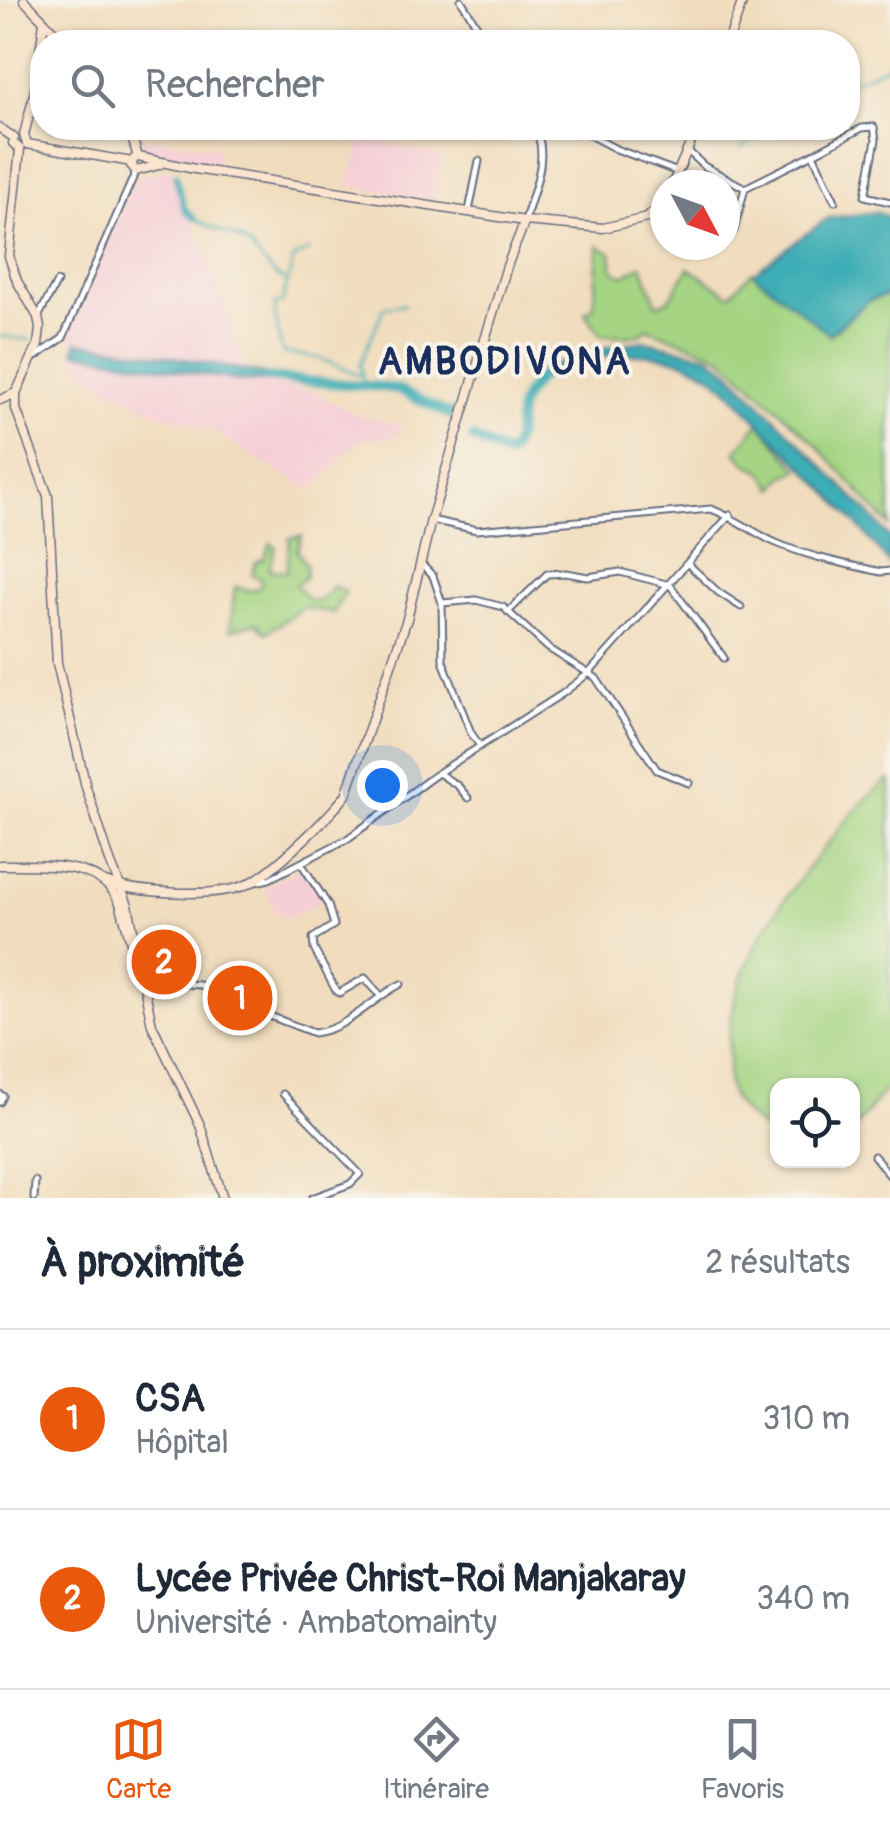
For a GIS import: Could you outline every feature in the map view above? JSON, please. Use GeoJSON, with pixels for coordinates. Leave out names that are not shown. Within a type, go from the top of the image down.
{"type":"FeatureCollection","features":[{"type":"Feature","properties":{"kind":"main road"},"geometry":{"type":"LineString","coordinates":[[24,0],[52,30]]}},
{"type":"Feature","properties":{"kind":"main road"},"geometry":{"type":"LineString","coordinates":[[732,30],[743,0]]}},
{"type":"Feature","properties":{"kind":"main road"},"geometry":{"type":"LineString","coordinates":[[43,30],[44,22]]}},
{"type":"Feature","properties":{"kind":"main road"},"geometry":{"type":"LineString","coordinates":[[30,111],[17,142],[9,256],[40,328],[32,360],[16,393],[16,409],[48,496],[57,662],[76,753],[123,897],[152,1025],[200,1125],[223,1198]]}},
{"type":"Feature","properties":{"kind":"main road"},"geometry":{"type":"LineString","coordinates":[[0,128],[17,142],[525,221],[616,227],[650,215]]}},
{"type":"Feature","properties":{"kind":"main road"},"geometry":{"type":"LineString","coordinates":[[132,140],[136,172]]}},
{"type":"Feature","properties":{"kind":"main road"},"geometry":{"type":"LineString","coordinates":[[679,170],[692,140]]}},
{"type":"Feature","properties":{"kind":"main road"},"geometry":{"type":"LineString","coordinates":[[137,159],[146,167]]}},
{"type":"Feature","properties":{"kind":"main road"},"geometry":{"type":"LineString","coordinates":[[136,172],[164,164]]}},
{"type":"Feature","properties":{"kind":"main road"},"geometry":{"type":"LineString","coordinates":[[503,216],[518,237]]}},
{"type":"Feature","properties":{"kind":"main road"},"geometry":{"type":"LineString","coordinates":[[116,878],[125,888],[146,890],[228,890],[250,883],[308,835],[346,795],[391,668],[525,221]]}},
{"type":"Feature","properties":{"kind":"main road"},"geometry":{"type":"LineString","coordinates":[[0,400],[16,393]]}},
{"type":"Feature","properties":{"kind":"main road"},"geometry":{"type":"LineString","coordinates":[[98,879],[109,876],[110,864]]}},
{"type":"Feature","properties":{"kind":"main road"},"geometry":{"type":"LineString","coordinates":[[0,866],[83,871],[123,897]]}},
{"type":"Feature","properties":{"kind":"main road"},"geometry":{"type":"LineString","coordinates":[[98,879],[123,897],[146,890]]}},
{"type":"Feature","properties":{"kind":"main road"},"geometry":{"type":"LineString","coordinates":[[123,897],[146,890]]}},
{"type":"Feature","properties":{"kind":"street"},"geometry":{"type":"LineString","coordinates":[[461,0],[480,30]]}},
{"type":"Feature","properties":{"kind":"street"},"geometry":{"type":"LineString","coordinates":[[860,129],[874,127],[876,140],[865,196],[890,202]]}},
{"type":"Feature","properties":{"kind":"street"},"geometry":{"type":"LineString","coordinates":[[525,221],[543,157],[542,140]]}},
{"type":"Feature","properties":{"kind":"street"},"geometry":{"type":"LineString","coordinates":[[599,140],[673,170]]}},
{"type":"Feature","properties":{"kind":"street"},"geometry":{"type":"LineString","coordinates":[[740,207],[745,188],[839,140]]}},
{"type":"Feature","properties":{"kind":"street"},"geometry":{"type":"LineString","coordinates":[[688,152],[704,166],[745,188]]}},
{"type":"Feature","properties":{"kind":"street"},"geometry":{"type":"LineString","coordinates":[[812,154],[835,201]]}},
{"type":"Feature","properties":{"kind":"street"},"geometry":{"type":"LineString","coordinates":[[469,212],[479,162]]}},
{"type":"Feature","properties":{"kind":"street"},"geometry":{"type":"LineString","coordinates":[[32,360],[64,338],[136,172]]}},
{"type":"Feature","properties":{"kind":"street"},"geometry":{"type":"LineString","coordinates":[[38,317],[58,282]]}},
{"type":"Feature","properties":{"kind":"street"},"geometry":{"type":"LineString","coordinates":[[432,524],[477,530],[711,508],[773,542],[810,555],[890,571]]}},
{"type":"Feature","properties":{"kind":"street"},"geometry":{"type":"LineString","coordinates":[[250,883],[269,880],[347,839],[589,673],[730,515]]}},
{"type":"Feature","properties":{"kind":"street"},"geometry":{"type":"LineString","coordinates":[[688,564],[741,608]]}},
{"type":"Feature","properties":{"kind":"street"},"geometry":{"type":"LineString","coordinates":[[422,565],[433,576],[442,603],[442,661],[471,734],[480,746]]}},
{"type":"Feature","properties":{"kind":"street"},"geometry":{"type":"LineString","coordinates":[[508,612],[548,574],[588,577],[620,572],[670,585],[724,658]]}},
{"type":"Feature","properties":{"kind":"street"},"geometry":{"type":"LineString","coordinates":[[442,603],[476,600],[504,608],[548,648],[596,678],[657,770],[689,783]]}},
{"type":"Feature","properties":{"kind":"street"},"geometry":{"type":"LineString","coordinates":[[438,773],[468,798]]}},
{"type":"Feature","properties":{"kind":"street"},"geometry":{"type":"LineString","coordinates":[[302,863],[328,905],[334,924],[312,938],[314,950],[335,989],[339,992],[365,978],[380,996]]}},
{"type":"Feature","properties":{"kind":"street"},"geometry":{"type":"LineString","coordinates":[[144,982],[200,985],[236,1004],[314,1034],[355,1018],[380,996],[402,984]]}},
{"type":"Feature","properties":{"kind":"street"},"geometry":{"type":"LineString","coordinates":[[282,1094],[360,1174],[350,1184],[312,1198]]}},
{"type":"Feature","properties":{"kind":"street"},"geometry":{"type":"LineString","coordinates":[[874,1156],[890,1176]]}},
{"type":"Feature","properties":{"kind":"street"},"geometry":{"type":"LineString","coordinates":[[34,1198],[35,1181]]}},
{"type":"Feature","properties":{"kind":"shaded area"},"geometry":{"type":"Polygon","coordinates":[[[138,140],[220,147],[216,162],[144,152],[138,140]]]}},
{"type":"Feature","properties":{"kind":"shaded area"},"geometry":{"type":"Polygon","coordinates":[[[362,140],[442,156],[433,200],[347,186],[362,140]]]}},
{"type":"Feature","properties":{"kind":"shaded area"},"geometry":{"type":"Polygon","coordinates":[[[166,169],[179,171],[177,183],[246,370],[148,351],[67,341],[135,178],[166,169]]]}},
{"type":"Feature","properties":{"kind":"shaded area"},"geometry":{"type":"Polygon","coordinates":[[[75,352],[293,387],[314,392],[360,416],[403,425],[394,438],[361,438],[311,490],[211,430],[150,411],[91,378],[76,363],[75,352]]]}},
{"type":"Feature","properties":{"kind":"shaded area"},"geometry":{"type":"Polygon","coordinates":[[[302,867],[321,901],[287,919],[284,914],[279,916],[264,888],[302,867]]]}},
{"type":"Feature","properties":{"kind":"shaded area"},"geometry":{"type":"Polygon","coordinates":[[[142,944],[182,946],[180,980],[150,978],[142,944]]]}},
{"type":"Feature","properties":{"kind":"green space"},"geometry":{"type":"Polygon","coordinates":[[[598,246],[611,253],[613,270],[623,276],[642,265],[657,305],[670,299],[689,268],[730,295],[752,272],[830,335],[868,301],[887,295],[890,526],[813,441],[721,356],[647,328],[640,335],[602,336],[585,313],[594,307],[598,246]]]}},
{"type":"Feature","properties":{"kind":"green space"},"geometry":{"type":"Polygon","coordinates":[[[759,423],[799,470],[785,476],[774,489],[762,471],[747,464],[736,452],[759,423]]]}},
{"type":"Feature","properties":{"kind":"green space"},"geometry":{"type":"Polygon","coordinates":[[[302,536],[297,551],[306,564],[306,577],[295,585],[309,600],[320,601],[334,586],[345,592],[333,613],[304,607],[266,633],[256,623],[230,630],[235,587],[252,591],[261,586],[261,579],[252,575],[256,562],[264,559],[271,543],[276,547],[269,570],[287,571],[290,538],[302,536]]]}},
{"type":"Feature","properties":{"kind":"green space"},"geometry":{"type":"Polygon","coordinates":[[[890,779],[890,1084],[860,1121],[860,1078],[770,1078],[770,1132],[743,1111],[729,1089],[730,1028],[743,973],[785,898],[871,795],[890,779]]]}},
{"type":"Feature","properties":{"kind":"water"},"geometry":{"type":"Polygon","coordinates":[[[877,212],[890,218],[890,299],[887,295],[870,300],[829,334],[753,273],[828,218],[877,212]]]}},
{"type":"Feature","properties":{"kind":"water"},"geometry":{"type":"Polygon","coordinates":[[[646,341],[710,356],[730,372],[890,538],[890,565],[818,482],[723,385],[704,371],[661,356],[638,354],[592,359],[549,374],[547,370],[595,350],[646,341]]]}},
{"type":"Feature","properties":{"kind":"water"},"geometry":{"type":"Polygon","coordinates":[[[77,342],[268,375],[268,381],[240,381],[75,352],[77,342]]]}},
{"type":"Feature","properties":{"kind":"waterway"},"geometry":{"type":"LineString","coordinates":[[860,78],[890,64]]}},
{"type":"Feature","properties":{"kind":"waterway"},"geometry":{"type":"LineString","coordinates":[[741,149],[753,140]]}},
{"type":"Feature","properties":{"kind":"waterway"},"geometry":{"type":"LineString","coordinates":[[176,176],[185,210],[194,218]]}},
{"type":"Feature","properties":{"kind":"waterway"},"geometry":{"type":"LineString","coordinates":[[194,218],[245,242],[285,280]]}},
{"type":"Feature","properties":{"kind":"waterway"},"geometry":{"type":"LineString","coordinates":[[309,250],[294,258],[282,303],[275,304],[283,353],[318,358],[362,376],[364,385]]}},
{"type":"Feature","properties":{"kind":"waterway"},"geometry":{"type":"LineString","coordinates":[[362,374],[360,364],[384,307],[405,304]]}},
{"type":"Feature","properties":{"kind":"waterway"},"geometry":{"type":"LineString","coordinates":[[0,336],[31,340]]}},
{"type":"Feature","properties":{"kind":"waterway"},"geometry":{"type":"LineString","coordinates":[[473,438],[507,455],[517,436],[522,402],[547,370]]}},
{"type":"Feature","properties":{"kind":"waterway"},"geometry":{"type":"LineString","coordinates":[[268,378],[399,390],[455,417]]}},
{"type":"Feature","properties":{"kind":"place","name":"Lycée Privée Christ-Roi Manjakaray"},"geometry":{"type":"Point","coordinates":[164,962]}},
{"type":"Feature","properties":{"kind":"place","name":"CSA"},"geometry":{"type":"Point","coordinates":[240,998]}},
{"type":"Feature","properties":{"kind":"district","name":"AMBODIVONA"},"geometry":{"type":"Point","coordinates":[505,362]}}]}
